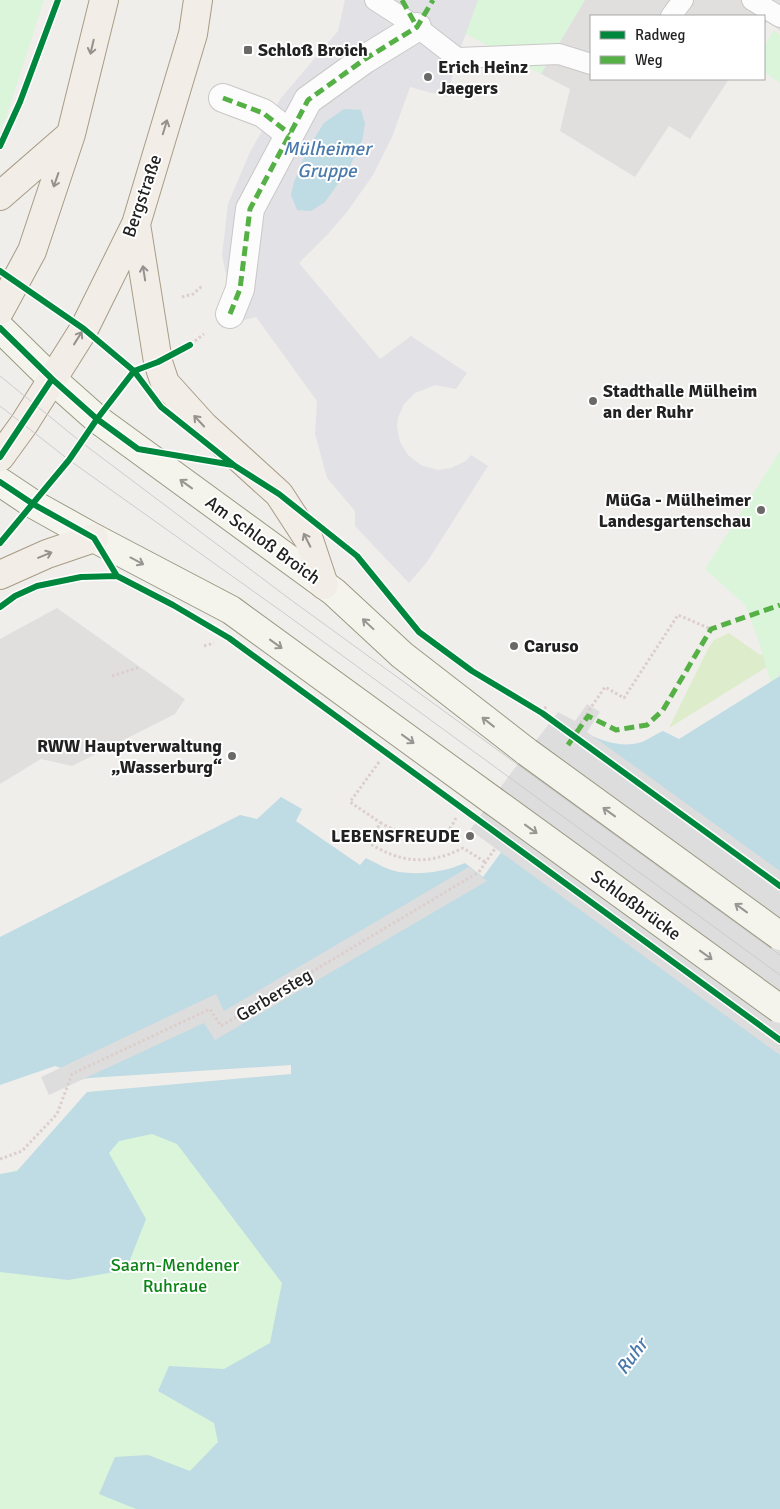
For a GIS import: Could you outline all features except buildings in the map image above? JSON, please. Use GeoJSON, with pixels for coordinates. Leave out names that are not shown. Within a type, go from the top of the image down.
{"type":"FeatureCollection","features":[{"type":"Feature","properties":{"kind":"main road"},"geometry":{"type":"LineString","coordinates":[[0,310],[32,251],[72,134],[104,0]]}},
{"type":"Feature","properties":{"kind":"main road","name":"Bergstraße"},"geometry":{"type":"LineString","coordinates":[[0,457],[84,329],[136,224],[194,34],[198,0]]}},
{"type":"Feature","properties":{"kind":"main road"},"geometry":{"type":"LineString","coordinates":[[0,196],[72,134]]}},
{"type":"Feature","properties":{"kind":"main road"},"geometry":{"type":"LineString","coordinates":[[136,224],[158,362],[165,383],[203,425],[279,494],[309,540],[329,589]]}},
{"type":"Feature","properties":{"kind":"main road","name":"Am Schloß Broich"},"geometry":{"type":"LineString","coordinates":[[0,328],[52,379],[97,419],[329,589],[402,656],[527,752],[780,936]]}},
{"type":"Feature","properties":{"kind":"main road"},"geometry":{"type":"LineString","coordinates":[[0,482],[32,504],[94,538]]}},
{"type":"Feature","properties":{"kind":"main road"},"geometry":{"type":"LineString","coordinates":[[0,574],[47,554],[94,538]]}},
{"type":"Feature","properties":{"kind":"main road","name":"Schloßbrücke"},"geometry":{"type":"LineString","coordinates":[[94,538],[231,610],[780,1009]]}},
{"type":"Feature","properties":{"kind":"street"},"geometry":{"type":"LineString","coordinates":[[230,314],[240,289],[250,209],[308,100],[417,26]]}},
{"type":"Feature","properties":{"kind":"street"},"geometry":{"type":"LineString","coordinates":[[223,98],[263,113],[290,134]]}},
{"type":"Feature","properties":{"kind":"lane"},"geometry":{"type":"LineString","coordinates":[[375,0],[417,26],[457,58],[559,54],[590,64]]}},
{"type":"Feature","properties":{"kind":"lane"},"geometry":{"type":"LineString","coordinates":[[672,15],[684,0]]}},
{"type":"Feature","properties":{"kind":"lane"},"geometry":{"type":"LineString","coordinates":[[752,0],[780,16]]}},
{"type":"Feature","properties":{"kind":"path"},"geometry":{"type":"LineString","coordinates":[[158,362],[190,345]]}},
{"type":"Feature","properties":{"kind":"path"},"geometry":{"type":"LineString","coordinates":[[572,735],[605,686],[624,698],[678,615],[711,629]]}},
{"type":"Feature","properties":{"kind":"path"},"geometry":{"type":"LineString","coordinates":[[112,676],[140,667]]}},
{"type":"Feature","properties":{"kind":"path"},"geometry":{"type":"LineString","coordinates":[[534,708],[542,713],[547,705]]}},
{"type":"Feature","properties":{"kind":"path"},"geometry":{"type":"LineString","coordinates":[[381,759],[350,802],[399,833],[420,838],[435,837],[447,831],[455,820]]}},
{"type":"Feature","properties":{"kind":"green space"},"geometry":{"type":"Polygon","coordinates":[[[0,0],[44,0],[6,118],[0,128],[0,0]]]}},
{"type":"Feature","properties":{"kind":"green space"},"geometry":{"type":"Polygon","coordinates":[[[403,0],[585,0],[541,74],[403,0]]]}},
{"type":"Feature","properties":{"kind":"green space"},"geometry":{"type":"Polygon","coordinates":[[[774,30],[780,35],[780,83],[765,73],[765,44],[774,30]]]}},
{"type":"Feature","properties":{"kind":"green space","name":"MüGa - Mülheimer Landesgartenschau"},"geometry":{"type":"Polygon","coordinates":[[[780,451],[780,676],[771,683],[758,639],[745,605],[705,569],[780,451]]]}},
{"type":"Feature","properties":{"kind":"green space"},"geometry":{"type":"Polygon","coordinates":[[[729,633],[760,655],[768,653],[767,667],[669,728],[709,647],[714,640],[729,633]]]}},
{"type":"Feature","properties":{"kind":"green space","name":"Saarn-Mendener Ruhraue"},"geometry":{"type":"Polygon","coordinates":[[[317,1078],[393,1127],[217,1509],[0,1509],[0,1175],[45,1161],[93,1091],[317,1078]]]}},
{"type":"Feature","properties":{"kind":"shaded area"},"geometry":{"type":"Polygon","coordinates":[[[345,0],[478,0],[457,58],[447,97],[410,87],[392,137],[373,175],[347,212],[299,263],[380,359],[411,336],[467,373],[456,389],[435,385],[415,393],[404,404],[398,418],[397,427],[400,442],[408,455],[421,465],[438,470],[451,468],[466,461],[471,455],[488,466],[427,562],[409,583],[355,526],[355,511],[327,478],[315,434],[317,401],[256,317],[236,322],[222,255],[228,204],[250,152],[281,98],[338,31],[345,0]]]}},
{"type":"Feature","properties":{"kind":"shaded area"},"geometry":{"type":"Polygon","coordinates":[[[585,0],[780,0],[780,31],[768,20],[765,24],[765,15],[590,15],[590,80],[728,80],[690,139],[669,126],[635,177],[560,131],[570,89],[541,74],[585,0]]]}},
{"type":"Feature","properties":{"kind":"shaded area"},"geometry":{"type":"Polygon","coordinates":[[[57,608],[185,699],[175,714],[72,766],[41,759],[0,784],[0,639],[57,608]]]}},
{"type":"Feature","properties":{"kind":"water","name":"Mülheimer Gruppe"},"geometry":{"type":"Polygon","coordinates":[[[344,109],[361,110],[365,124],[362,141],[349,168],[325,202],[311,211],[297,210],[291,195],[294,182],[307,150],[324,123],[344,109]]]}},
{"type":"Feature","properties":{"kind":"water","name":"Ruhr"},"geometry":{"type":"Polygon","coordinates":[[[780,676],[780,1509],[136,1509],[99,1494],[115,1457],[148,1455],[190,1471],[218,1442],[214,1423],[158,1391],[169,1366],[224,1369],[270,1343],[282,1283],[177,1144],[152,1134],[119,1141],[109,1153],[146,1219],[126,1270],[68,1280],[0,1272],[0,1174],[17,1171],[87,1092],[291,1074],[291,1065],[78,1080],[69,1071],[55,1066],[0,1085],[0,937],[240,815],[257,819],[281,797],[302,809],[296,821],[360,865],[366,858],[395,871],[416,873],[441,871],[465,863],[483,877],[588,734],[607,742],[621,744],[642,742],[663,731],[679,739],[780,676]]]}},
{"type":"Feature","properties":{"kind":"pier"},"geometry":{"type":"Polygon","coordinates":[[[587,704],[600,712],[587,732],[780,871],[780,1055],[470,830],[558,712],[575,721],[587,704]]]}},
{"type":"Feature","properties":{"kind":"pier"},"geometry":{"type":"Polygon","coordinates":[[[469,867],[487,881],[215,1040],[204,1023],[49,1095],[41,1077],[216,994],[224,1011],[469,867]]]}},
{"type":"Feature","properties":{"kind":"tram line"},"geometry":{"type":"LineString","coordinates":[[0,376],[81,442],[291,600],[780,955]]}},
{"type":"Feature","properties":{"kind":"tram line"},"geometry":{"type":"LineString","coordinates":[[0,406],[69,460],[284,613],[780,975]]}},
{"type":"Feature","properties":{"kind":"marked path"},"geometry":{"type":"LineString","coordinates":[[402,0],[417,27]]}},
{"type":"Feature","properties":{"kind":"marked path"},"geometry":{"type":"LineString","coordinates":[[230,314],[240,289],[250,209],[308,100],[365,59],[417,27],[433,0]]}},
{"type":"Feature","properties":{"kind":"marked path"},"geometry":{"type":"LineString","coordinates":[[223,98],[263,113],[290,134]]}},
{"type":"Feature","properties":{"kind":"marked path"},"geometry":{"type":"LineString","coordinates":[[568,745],[588,716],[616,730],[647,725],[663,710],[711,629],[780,605]]}},
{"type":"Feature","properties":{"kind":"cycle path"},"geometry":{"type":"LineString","coordinates":[[0,146],[20,102],[58,0]]}},
{"type":"Feature","properties":{"kind":"cycle path"},"geometry":{"type":"LineString","coordinates":[[0,271],[84,329],[134,371],[161,407],[235,466],[279,494],[357,556],[419,632],[472,671],[542,713],[780,886]]}},
{"type":"Feature","properties":{"kind":"cycle path"},"geometry":{"type":"LineString","coordinates":[[0,328],[52,379],[97,419],[138,449],[233,465]]}},
{"type":"Feature","properties":{"kind":"cycle path"},"geometry":{"type":"LineString","coordinates":[[0,543],[69,460],[97,419],[134,371],[158,362],[190,345]]}},
{"type":"Feature","properties":{"kind":"cycle path"},"geometry":{"type":"LineString","coordinates":[[0,457],[52,379]]}},
{"type":"Feature","properties":{"kind":"cycle path"},"geometry":{"type":"LineString","coordinates":[[0,482],[33,504],[94,538],[117,576]]}},
{"type":"Feature","properties":{"kind":"cycle path"},"geometry":{"type":"LineString","coordinates":[[0,607],[15,596],[37,586],[81,577],[117,576],[173,605],[229,638],[780,1040]]}},
{"type":"Feature","properties":{"kind":"place","name":"Schloß Broich"},"geometry":{"type":"Point","coordinates":[248,50]}},
{"type":"Feature","properties":{"kind":"place","name":"Erich Heinz Jaegers"},"geometry":{"type":"Point","coordinates":[428,77]}},
{"type":"Feature","properties":{"kind":"place","name":"Stadthalle Mülheim an der Ruhr"},"geometry":{"type":"Point","coordinates":[593,401]}},
{"type":"Feature","properties":{"kind":"place","name":"MüGa - Mülheimer Landesgartenschau"},"geometry":{"type":"Point","coordinates":[761,510]}},
{"type":"Feature","properties":{"kind":"place","name":"Caruso"},"geometry":{"type":"Point","coordinates":[514,646]}},
{"type":"Feature","properties":{"kind":"place","name":"RWW Hauptverwaltung „Wasserburg“"},"geometry":{"type":"Point","coordinates":[232,756]}},
{"type":"Feature","properties":{"kind":"place","name":"LEBENSFREUDE"},"geometry":{"type":"Point","coordinates":[470,836]}}]}
